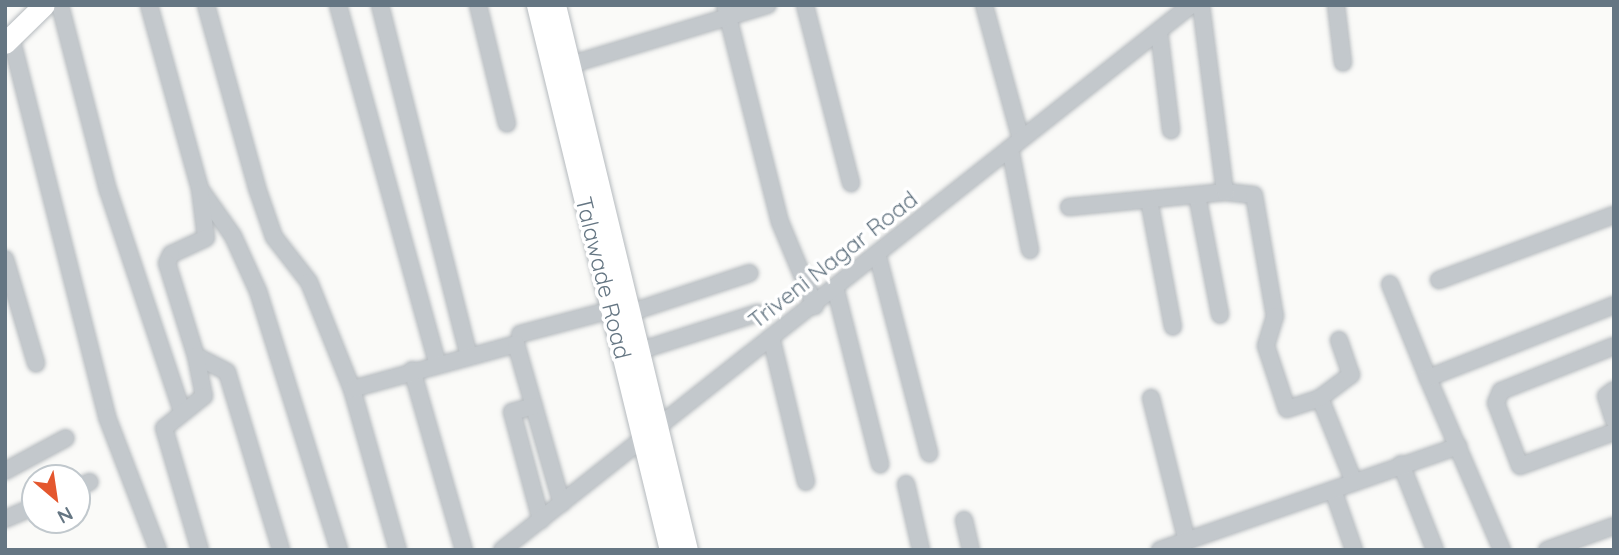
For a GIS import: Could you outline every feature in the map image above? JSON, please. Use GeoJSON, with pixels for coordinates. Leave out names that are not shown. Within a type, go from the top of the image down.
{"type":"FeatureCollection","features":[{"type":"Feature","properties":{"kind":"main road"},"geometry":{"type":"LineString","coordinates":[[8,40],[44,5]]}},
{"type":"Feature","properties":{"kind":"main road","name":"Talawade Road"},"geometry":{"type":"LineString","coordinates":[[537,5],[561,68],[649,433],[687,550]]}},
{"type":"Feature","properties":{"kind":"main road","name":"Talawade Road"},"geometry":{"type":"LineString","coordinates":[[555,5],[561,68]]}},
{"type":"Feature","properties":{"kind":"main road","name":"Talawade Road"},"geometry":{"type":"LineString","coordinates":[[620,312],[639,351],[649,433],[670,550]]}},
{"type":"Feature","properties":{"kind":"street"},"geometry":{"type":"LineString","coordinates":[[60,5],[108,190],[182,411]]}},
{"type":"Feature","properties":{"kind":"street"},"geometry":{"type":"LineString","coordinates":[[149,5],[200,189],[206,238],[172,254],[167,263],[196,356],[204,396],[164,428],[200,550]]}},
{"type":"Feature","properties":{"kind":"street"},"geometry":{"type":"LineString","coordinates":[[206,5],[274,237],[309,282],[352,389],[398,550]]}},
{"type":"Feature","properties":{"kind":"street"},"geometry":{"type":"LineString","coordinates":[[338,5],[437,363]]}},
{"type":"Feature","properties":{"kind":"street"},"geometry":{"type":"LineString","coordinates":[[380,5],[468,354]]}},
{"type":"Feature","properties":{"kind":"street"},"geometry":{"type":"LineString","coordinates":[[478,5],[507,124]]}},
{"type":"Feature","properties":{"kind":"street"},"geometry":{"type":"LineString","coordinates":[[561,68],[726,11],[768,5]]}},
{"type":"Feature","properties":{"kind":"street"},"geometry":{"type":"LineString","coordinates":[[805,5],[851,183]]}},
{"type":"Feature","properties":{"kind":"street"},"geometry":{"type":"LineString","coordinates":[[984,5],[1016,144],[1030,250]]}},
{"type":"Feature","properties":{"kind":"street","name":"Triveni Nagar Road"},"geometry":{"type":"LineString","coordinates":[[502,550],[771,337],[836,291],[1191,5]]}},
{"type":"Feature","properties":{"kind":"street"},"geometry":{"type":"LineString","coordinates":[[1201,5],[1225,192]]}},
{"type":"Feature","properties":{"kind":"street"},"geometry":{"type":"LineString","coordinates":[[1336,5],[1343,63]]}},
{"type":"Feature","properties":{"kind":"street"},"geometry":{"type":"LineString","coordinates":[[726,11],[780,222],[815,306]]}},
{"type":"Feature","properties":{"kind":"street"},"geometry":{"type":"LineString","coordinates":[[1159,31],[1171,130]]}},
{"type":"Feature","properties":{"kind":"street"},"geometry":{"type":"LineString","coordinates":[[8,40],[107,417],[158,550]]}},
{"type":"Feature","properties":{"kind":"street"},"geometry":{"type":"LineString","coordinates":[[200,189],[233,236],[258,291],[339,550]]}},
{"type":"Feature","properties":{"kind":"street"},"geometry":{"type":"LineString","coordinates":[[1069,207],[1225,192],[1254,195],[1275,316],[1266,346],[1287,409],[1320,398],[1352,375],[1339,340]]}},
{"type":"Feature","properties":{"kind":"street"},"geometry":{"type":"LineString","coordinates":[[1197,195],[1220,315]]}},
{"type":"Feature","properties":{"kind":"street"},"geometry":{"type":"LineString","coordinates":[[1149,200],[1173,327]]}},
{"type":"Feature","properties":{"kind":"street"},"geometry":{"type":"LineString","coordinates":[[1439,280],[1614,215]]}},
{"type":"Feature","properties":{"kind":"street"},"geometry":{"type":"LineString","coordinates":[[878,257],[929,453]]}},
{"type":"Feature","properties":{"kind":"street"},"geometry":{"type":"LineString","coordinates":[[5,258],[36,363]]}},
{"type":"Feature","properties":{"kind":"street"},"geometry":{"type":"LineString","coordinates":[[520,334],[620,312],[750,273]]}},
{"type":"Feature","properties":{"kind":"street"},"geometry":{"type":"LineString","coordinates":[[1390,284],[1502,550]]}},
{"type":"Feature","properties":{"kind":"street"},"geometry":{"type":"LineString","coordinates":[[836,291],[880,464]]}},
{"type":"Feature","properties":{"kind":"street"},"geometry":{"type":"LineString","coordinates":[[1429,378],[1614,305]]}},
{"type":"Feature","properties":{"kind":"street"},"geometry":{"type":"LineString","coordinates":[[639,351],[758,313]]}},
{"type":"Feature","properties":{"kind":"street"},"geometry":{"type":"LineString","coordinates":[[771,337],[806,482]]}},
{"type":"Feature","properties":{"kind":"street"},"geometry":{"type":"LineString","coordinates":[[352,389],[468,354],[516,344],[562,504]]}},
{"type":"Feature","properties":{"kind":"street"},"geometry":{"type":"LineString","coordinates":[[1614,346],[1501,391],[1496,403],[1520,466],[1614,432]]}},
{"type":"Feature","properties":{"kind":"street"},"geometry":{"type":"LineString","coordinates":[[196,356],[223,364],[227,372],[281,550]]}},
{"type":"Feature","properties":{"kind":"street"},"geometry":{"type":"LineString","coordinates":[[412,370],[464,550]]}},
{"type":"Feature","properties":{"kind":"street"},"geometry":{"type":"LineString","coordinates":[[1614,390],[1606,396],[1614,420]]}},
{"type":"Feature","properties":{"kind":"street"},"geometry":{"type":"LineString","coordinates":[[1151,397],[1187,541]]}},
{"type":"Feature","properties":{"kind":"street"},"geometry":{"type":"LineString","coordinates":[[1320,398],[1354,482]]}},
{"type":"Feature","properties":{"kind":"street"},"geometry":{"type":"LineString","coordinates":[[534,406],[512,412],[541,520]]}},
{"type":"Feature","properties":{"kind":"street"},"geometry":{"type":"LineString","coordinates":[[5,471],[66,438]]}},
{"type":"Feature","properties":{"kind":"street"},"geometry":{"type":"LineString","coordinates":[[1160,550],[1458,446]]}},
{"type":"Feature","properties":{"kind":"street"},"geometry":{"type":"LineString","coordinates":[[1401,464],[1435,550]]}},
{"type":"Feature","properties":{"kind":"street"},"geometry":{"type":"LineString","coordinates":[[906,484],[921,550]]}},
{"type":"Feature","properties":{"kind":"street"},"geometry":{"type":"LineString","coordinates":[[1333,490],[1354,550]]}},
{"type":"Feature","properties":{"kind":"street"},"geometry":{"type":"LineString","coordinates":[[964,520],[971,550]]}},
{"type":"Feature","properties":{"kind":"street"},"geometry":{"type":"LineString","coordinates":[[1547,550],[1614,526]]}}]}
